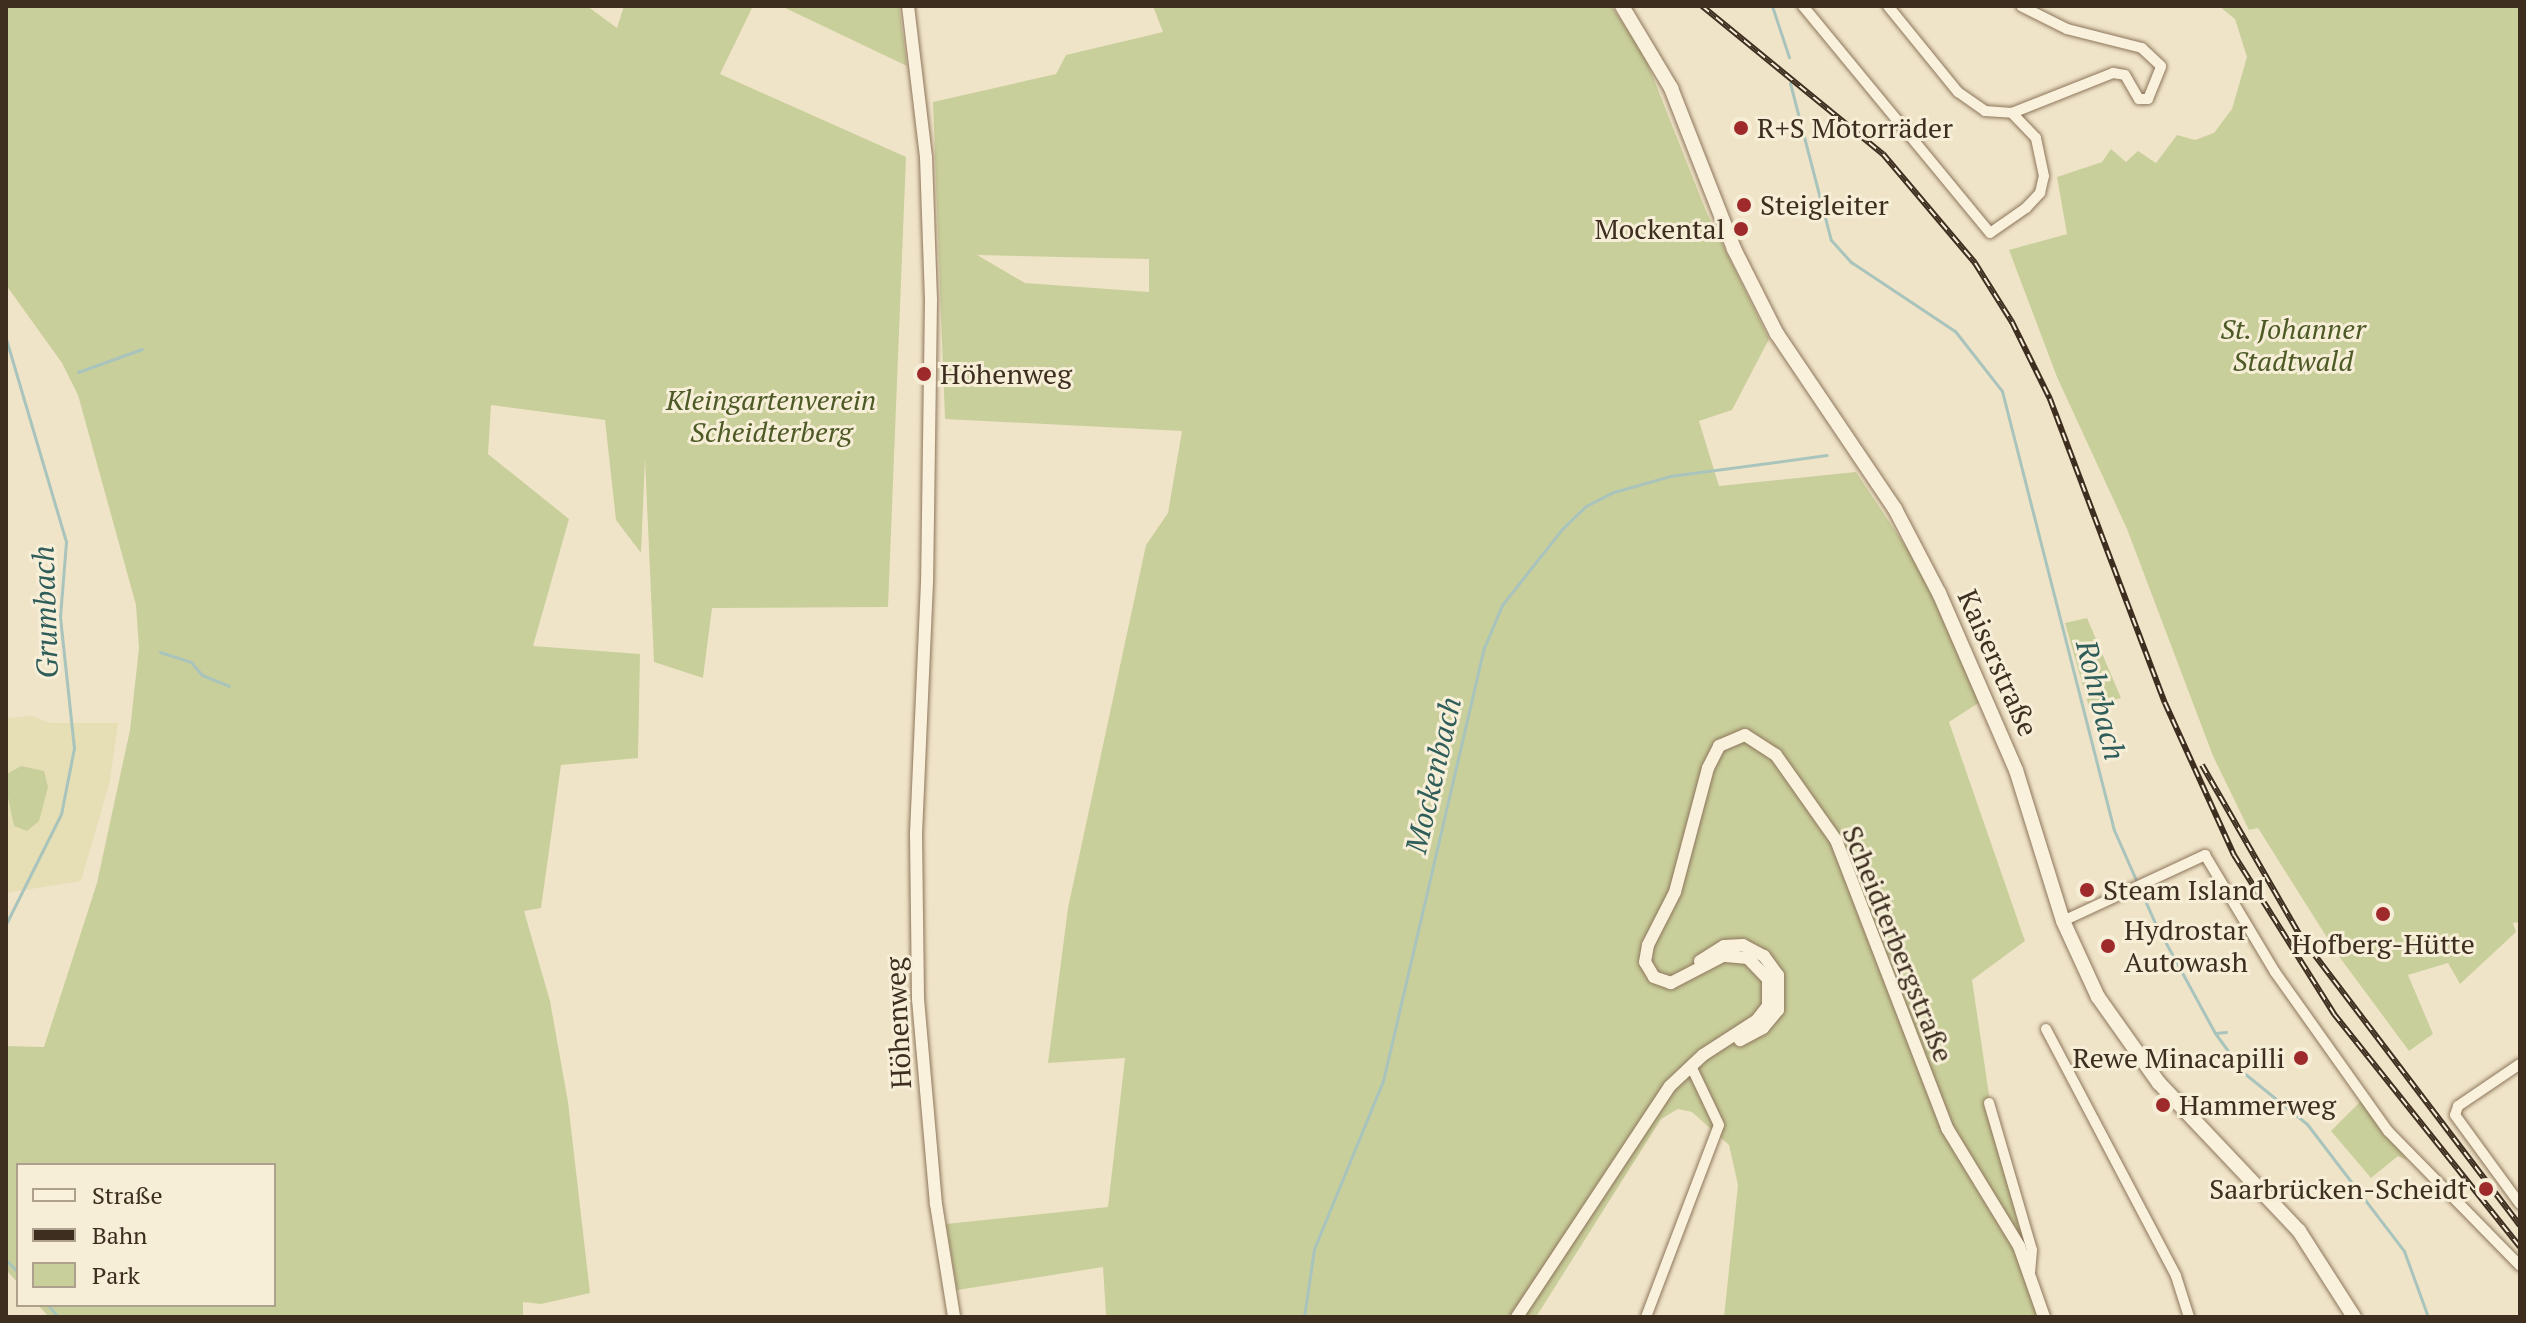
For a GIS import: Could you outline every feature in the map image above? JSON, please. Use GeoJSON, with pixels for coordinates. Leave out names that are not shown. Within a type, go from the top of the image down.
{"type":"FeatureCollection","features":[{"type":"Feature","properties":{"kind":"main road","name":"Kaiserstraße"},"geometry":{"type":"LineString","coordinates":[[1622,6],[1671,88],[1734,249],[1785,349],[1895,509],[1939,593],[2016,770],[2063,921],[2086,976],[2117,1028],[2159,1083],[2292,1222],[2354,1317]]}},
{"type":"Feature","properties":{"kind":"street","name":"Höhenweg"},"geometry":{"type":"LineString","coordinates":[[908,6],[926,157],[931,300],[927,582],[916,834],[918,999],[936,1204],[954,1317]]}},
{"type":"Feature","properties":{"kind":"street"},"geometry":{"type":"LineString","coordinates":[[1803,6],[1990,233],[2026,208],[2040,193],[2044,176],[2036,138],[2012,113]]}},
{"type":"Feature","properties":{"kind":"street"},"geometry":{"type":"LineString","coordinates":[[1888,6],[1967,100],[1985,111],[2012,113],[2113,73],[2125,75],[2143,102],[2161,74],[2157,61],[2133,43],[2067,29],[2021,6]]}},
{"type":"Feature","properties":{"kind":"street","name":"Scheidterbergstraße"},"geometry":{"type":"LineString","coordinates":[[1517,1317],[1652,1110],[1691,1066],[1764,1013],[1770,988],[1757,964],[1732,955],[1671,983],[1649,972],[1645,954],[1675,892],[1714,754],[1728,739],[1745,735],[1776,755],[1836,840],[1947,1128],[2019,1246],[2044,1317]]}},
{"type":"Feature","properties":{"kind":"street"},"geometry":{"type":"LineString","coordinates":[[2063,921],[2145,886],[2205,855],[2275,972],[2388,1131],[2520,1266]]}},
{"type":"Feature","properties":{"kind":"street"},"geometry":{"type":"LineString","coordinates":[[2046,1029],[2176,1276],[2189,1317]]}},
{"type":"Feature","properties":{"kind":"street"},"geometry":{"type":"LineString","coordinates":[[2520,1064],[2458,1106],[2455,1115],[2520,1204]]}},
{"type":"Feature","properties":{"kind":"street"},"geometry":{"type":"LineString","coordinates":[[1646,1317],[1719,1125],[1691,1066]]}},
{"type":"Feature","properties":{"kind":"street","name":"Scheidterbergstraße"},"geometry":{"type":"LineString","coordinates":[[1989,1103],[2032,1250],[2030,1281]]}},
{"type":"Feature","properties":{"kind":"shaded area"},"geometry":{"type":"Polygon","coordinates":[[[32,716],[50,723],[118,723],[110,781],[81,881],[6,893],[6,718],[32,716]]]}},
{"type":"Feature","properties":{"kind":"green space","name":"Kleingartenverein Scheidterberg"},"geometry":{"type":"Polygon","coordinates":[[[6,6],[587,6],[617,28],[624,6],[753,6],[720,74],[906,157],[888,607],[712,608],[703,678],[654,662],[645,459],[641,553],[616,520],[605,420],[491,405],[488,454],[569,519],[533,646],[640,654],[638,758],[561,765],[541,908],[524,911],[550,1001],[568,1102],[590,1293],[541,1304],[523,1302],[523,1317],[49,1317],[40,1307],[276,1307],[276,1163],[16,1163],[16,1281],[6,1270],[6,1046],[44,1047],[97,883],[130,730],[139,648],[136,605],[78,395],[62,363],[6,285],[6,6]]]}},
{"type":"Feature","properties":{"kind":"green space"},"geometry":{"type":"Polygon","coordinates":[[[781,6],[899,6],[907,66],[781,6]]]}},
{"type":"Feature","properties":{"kind":"green space"},"geometry":{"type":"Polygon","coordinates":[[[1153,6],[1611,6],[1643,52],[1706,211],[1769,339],[1732,410],[1699,421],[1719,486],[1856,472],[1920,568],[1983,700],[1949,722],[2025,941],[1972,980],[1992,1115],[2041,1317],[1724,1317],[1738,1185],[1729,1145],[1692,1112],[1678,1109],[1661,1119],[1536,1317],[1106,1315],[1103,1267],[957,1290],[946,1224],[1108,1207],[1125,1058],[1048,1063],[1068,908],[1146,545],[1168,513],[1182,431],[945,419],[933,102],[1056,74],[1066,55],[1163,32],[1153,6]],[[977,255],[1025,283],[1149,292],[1149,259],[977,255]]]}},
{"type":"Feature","properties":{"kind":"green space","name":"St. Johanner Stadtwald"},"geometry":{"type":"Polygon","coordinates":[[[2219,6],[2520,6],[2520,922],[2513,923],[2516,932],[2460,984],[2448,963],[2408,975],[2433,1034],[2409,1051],[2338,955],[2258,828],[2249,830],[2213,756],[2127,529],[2057,377],[2009,250],[2067,234],[2057,177],[2102,162],[2111,149],[2126,162],[2138,151],[2156,163],[2177,135],[2195,140],[2214,133],[2232,109],[2247,57],[2235,19],[2219,6]]]}},
{"type":"Feature","properties":{"kind":"green space"},"geometry":{"type":"Polygon","coordinates":[[[2087,618],[2121,698],[2089,707],[2065,623],[2087,618]]]}},
{"type":"Feature","properties":{"kind":"green space"},"geometry":{"type":"Polygon","coordinates":[[[21,766],[44,771],[48,787],[39,821],[27,831],[14,826],[6,788],[7,774],[21,766]]]}},
{"type":"Feature","properties":{"kind":"green space"},"geometry":{"type":"Polygon","coordinates":[[[2363,1099],[2407,1160],[2398,1156],[2371,1178],[2331,1131],[2363,1099]]]}},
{"type":"Feature","properties":{"kind":"waterway","name":"Rohrbach"},"geometry":{"type":"LineString","coordinates":[[1772,6],[1789,57]]}},
{"type":"Feature","properties":{"kind":"waterway","name":"Rohrbach"},"geometry":{"type":"LineString","coordinates":[[1790,83],[1831,240],[1851,262],[1955,331],[2002,391],[2114,830],[2155,923],[2215,1033],[2244,1073],[2307,1124],[2404,1251],[2428,1317]]}},
{"type":"Feature","properties":{"kind":"waterway","name":"Grumbach"},"geometry":{"type":"LineString","coordinates":[[6,339],[66,542],[60,617],[74,748],[61,814],[6,924]]}},
{"type":"Feature","properties":{"kind":"waterway"},"geometry":{"type":"LineString","coordinates":[[78,372],[142,349]]}},
{"type":"Feature","properties":{"kind":"waterway","name":"Mockenbach"},"geometry":{"type":"LineString","coordinates":[[1304,1317],[1314,1249],[1383,1081],[1484,648],[1502,605],[1562,529],[1586,506],[1614,492],[1670,476],[1827,455]]}},
{"type":"Feature","properties":{"kind":"waterway"},"geometry":{"type":"LineString","coordinates":[[160,652],[191,662],[202,675],[229,686]]}},
{"type":"Feature","properties":{"kind":"waterway"},"geometry":{"type":"LineString","coordinates":[[2215,1033],[2226,1032]]}},
{"type":"Feature","properties":{"kind":"waterway","name":"Grumbach"},"geometry":{"type":"LineString","coordinates":[[6,1260],[16,1270]]}},
{"type":"Feature","properties":{"kind":"waterway","name":"Grumbach"},"geometry":{"type":"LineString","coordinates":[[50,1307],[58,1317]]}},
{"type":"Feature","properties":{"kind":"railway"},"geometry":{"type":"LineString","coordinates":[[1702,6],[1883,154],[1975,263],[2012,322],[2050,399],[2165,703],[2234,855],[2334,1014],[2520,1247]]}},
{"type":"Feature","properties":{"kind":"railway"},"geometry":{"type":"LineString","coordinates":[[2202,765],[2301,937],[2520,1225]]}},
{"type":"Feature","properties":{"kind":"place","name":"R+S Motorräder"},"geometry":{"type":"Point","coordinates":[1741,128]}},
{"type":"Feature","properties":{"kind":"place","name":"Steigleiter"},"geometry":{"type":"Point","coordinates":[1744,205]}},
{"type":"Feature","properties":{"kind":"place","name":"Mockental"},"geometry":{"type":"Point","coordinates":[1741,229]}},
{"type":"Feature","properties":{"kind":"place","name":"Höhenweg"},"geometry":{"type":"Point","coordinates":[924,374]}},
{"type":"Feature","properties":{"kind":"place","name":"Steam Island"},"geometry":{"type":"Point","coordinates":[2087,890]}},
{"type":"Feature","properties":{"kind":"place","name":"Hofberg-Hütte"},"geometry":{"type":"Point","coordinates":[2383,914]}},
{"type":"Feature","properties":{"kind":"place","name":"Hydrostar Autowash"},"geometry":{"type":"Point","coordinates":[2108,946]}},
{"type":"Feature","properties":{"kind":"place","name":"Rewe Minacapilli"},"geometry":{"type":"Point","coordinates":[2301,1058]}},
{"type":"Feature","properties":{"kind":"place","name":"Hammerweg"},"geometry":{"type":"Point","coordinates":[2163,1105]}},
{"type":"Feature","properties":{"kind":"place","name":"Saarbrücken-Scheidt"},"geometry":{"type":"Point","coordinates":[2486,1189]}}]}
